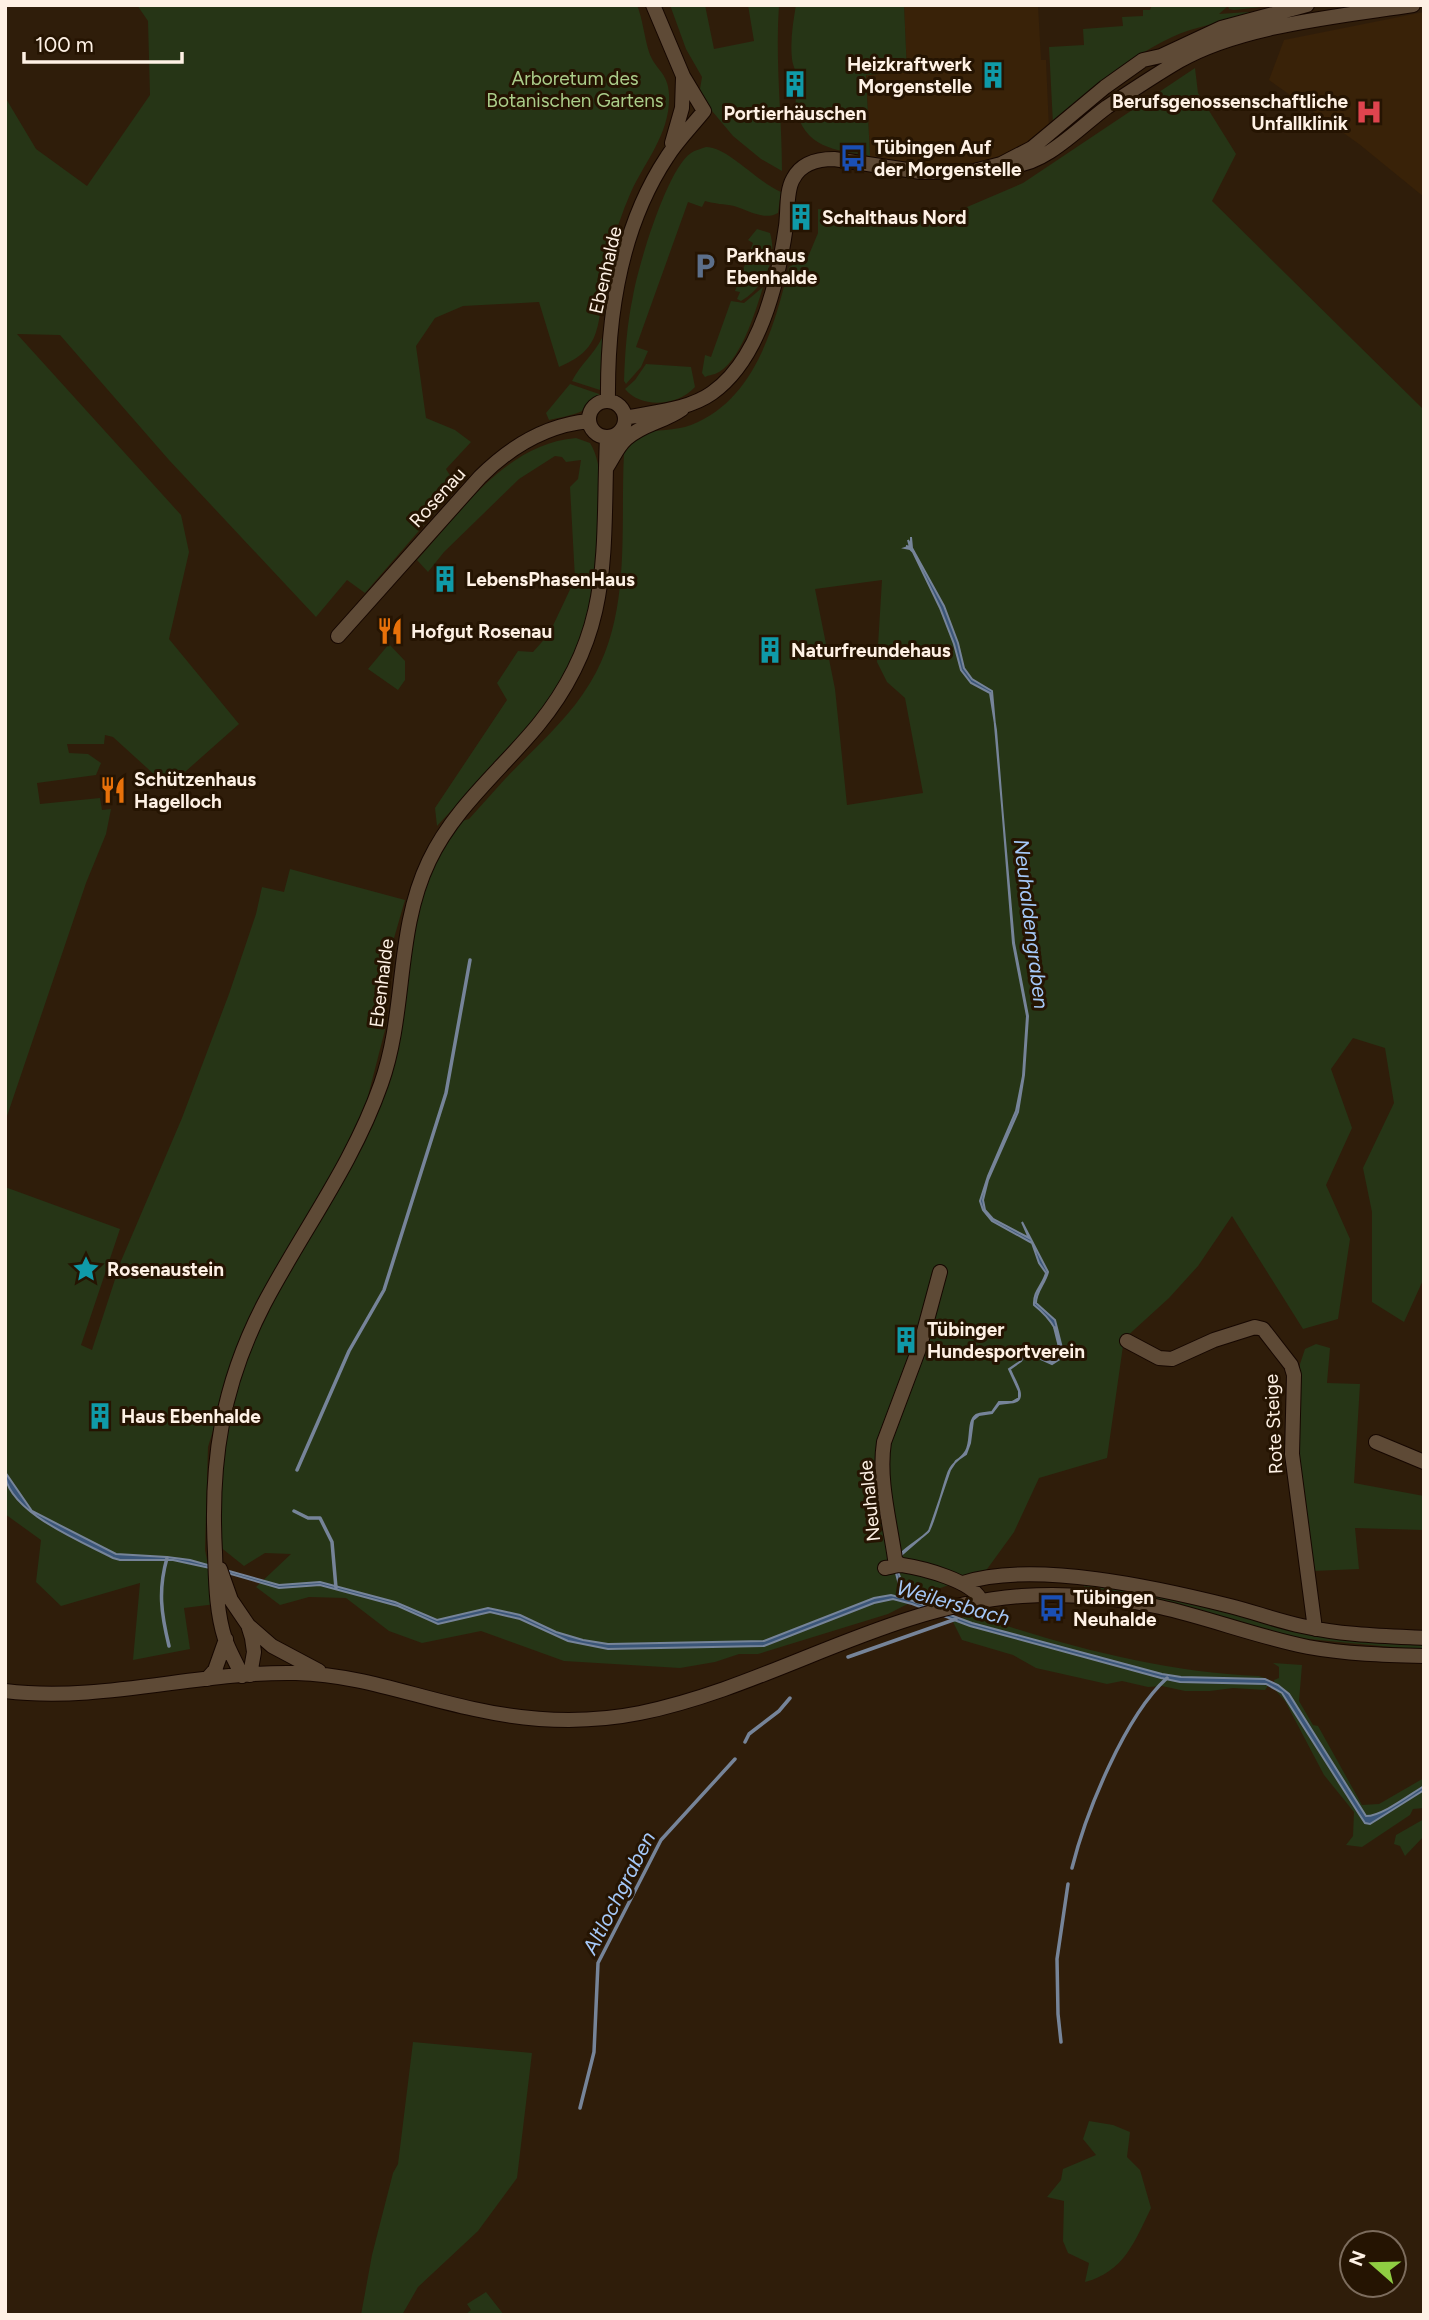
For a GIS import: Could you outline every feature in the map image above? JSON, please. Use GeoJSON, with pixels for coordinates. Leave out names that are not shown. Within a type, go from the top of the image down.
{"type":"FeatureCollection","features":[{"type":"Feature","properties":{"kind":"street"},"geometry":{"type":"LineString","coordinates":[[653,5],[683,76]]}},
{"type":"Feature","properties":{"kind":"street"},"geometry":{"type":"LineString","coordinates":[[606,468],[623,441],[632,433],[670,418],[711,394],[742,363],[762,322],[776,273],[786,228],[791,180],[806,164],[822,159],[834,159],[921,172],[974,171],[1001,164],[1032,148],[1143,60],[1161,56],[1221,28],[1307,5]]}},
{"type":"Feature","properties":{"kind":"street"},"geometry":{"type":"LineString","coordinates":[[1001,164],[1018,165],[1052,151],[1106,108],[1184,58],[1234,39],[1281,26],[1413,5]]}},
{"type":"Feature","properties":{"kind":"street","name":"Ebenhalde"},"geometry":{"type":"LineString","coordinates":[[668,155],[704,111],[683,76]]}},
{"type":"Feature","properties":{"kind":"street","name":"Ebenhalde"},"geometry":{"type":"LineString","coordinates":[[608,401],[611,330],[621,267],[645,199],[668,155],[682,108],[683,76]]}},
{"type":"Feature","properties":{"kind":"street"},"geometry":{"type":"LineString","coordinates":[[608,401],[621,407],[625,418],[618,433],[607,437],[597,433],[589,421],[595,406],[608,401]]}},
{"type":"Feature","properties":{"kind":"street"},"geometry":{"type":"LineString","coordinates":[[625,418],[689,405]]}},
{"type":"Feature","properties":{"kind":"street","name":"Rosenau"},"geometry":{"type":"LineString","coordinates":[[338,636],[500,458],[533,436],[589,421]]}},
{"type":"Feature","properties":{"kind":"street","name":"Ebenhalde"},"geometry":{"type":"LineString","coordinates":[[246,1675],[226,1639],[215,1586],[213,1502],[216,1450],[228,1393],[238,1363],[270,1294],[355,1148],[377,1097],[393,1041],[409,917],[430,859],[462,810],[551,708],[572,675],[584,649],[594,623],[602,580],[607,437]]}},
{"type":"Feature","properties":{"kind":"street","name":"Neuhalde"},"geometry":{"type":"LineString","coordinates":[[940,1272],[920,1346],[882,1452],[895,1559],[892,1566],[963,1583],[976,1591],[977,1601]]}},
{"type":"Feature","properties":{"kind":"street","name":"Rote Steige"},"geometry":{"type":"LineString","coordinates":[[1127,1341],[1159,1358],[1172,1359],[1214,1340],[1255,1327],[1263,1329],[1291,1365],[1294,1375],[1292,1454],[1315,1629]]}},
{"type":"Feature","properties":{"kind":"street"},"geometry":{"type":"LineString","coordinates":[[1376,1442],[1424,1462]]}},
{"type":"Feature","properties":{"kind":"street","name":"Ebenhalde"},"geometry":{"type":"LineString","coordinates":[[215,1551],[231,1600],[248,1625],[254,1652],[246,1675]]}},
{"type":"Feature","properties":{"kind":"street"},"geometry":{"type":"LineString","coordinates":[[963,1583],[984,1577],[1044,1575],[1128,1585],[1230,1606],[1315,1629],[1424,1638]]}},
{"type":"Feature","properties":{"kind":"street"},"geometry":{"type":"LineString","coordinates":[[5,1691],[84,1693],[246,1675],[295,1673],[330,1675],[379,1683],[495,1713],[559,1720],[602,1718],[651,1710],[701,1696],[897,1622],[977,1601],[1043,1595],[1108,1598],[1163,1608],[1307,1647],[1357,1653],[1424,1656]]}},
{"type":"Feature","properties":{"kind":"street"},"geometry":{"type":"LineString","coordinates":[[248,1625],[266,1642],[289,1657],[330,1675]]}},
{"type":"Feature","properties":{"kind":"street"},"geometry":{"type":"LineString","coordinates":[[207,1679],[215,1670],[226,1639]]}},
{"type":"Feature","properties":{"kind":"shaded area"},"geometry":{"type":"Polygon","coordinates":[[[904,5],[1038,5],[1041,60],[1046,60],[1049,130],[1018,150],[979,165],[922,166],[873,160],[870,156],[866,75],[907,72],[904,5]]]}},
{"type":"Feature","properties":{"kind":"shaded area","name":"Berufsgenossenschaftliche Unfallklinik"},"geometry":{"type":"Polygon","coordinates":[[[1424,12],[1424,197],[1359,144],[1269,80],[1284,40],[1424,12]]]}},
{"type":"Feature","properties":{"kind":"green space","name":"Arboretum des Botanischen Gartens"},"geometry":{"type":"Polygon","coordinates":[[[137,5],[637,5],[649,52],[668,87],[669,108],[662,133],[622,214],[608,261],[598,326],[593,339],[582,354],[559,367],[539,302],[463,306],[435,318],[416,346],[426,418],[455,430],[471,442],[446,469],[457,487],[365,593],[347,580],[316,617],[169,460],[60,335],[17,334],[181,515],[189,552],[169,639],[239,724],[168,787],[113,737],[105,735],[104,744],[67,744],[69,753],[88,754],[101,763],[96,775],[37,783],[40,804],[100,798],[102,810],[111,809],[106,834],[86,883],[5,1122],[5,97],[36,149],[87,186],[150,95],[148,21],[137,5]]]}},
{"type":"Feature","properties":{"kind":"green space"},"geometry":{"type":"Polygon","coordinates":[[[670,5],[705,5],[714,49],[754,41],[748,5],[779,5],[782,171],[761,159],[733,136],[707,105],[700,89],[702,77],[686,49],[670,5]]]}},
{"type":"Feature","properties":{"kind":"green space"},"geometry":{"type":"Polygon","coordinates":[[[796,5],[904,5],[907,72],[866,75],[870,156],[822,145],[813,139],[800,121],[796,104],[798,80],[791,52],[796,5]]]}},
{"type":"Feature","properties":{"kind":"green space"},"geometry":{"type":"Polygon","coordinates":[[[1152,5],[1278,5],[1234,10],[1228,6],[1219,14],[1263,11],[1190,30],[1153,47],[1118,70],[1053,124],[1049,47],[1084,45],[1083,29],[1123,26],[1122,17],[1143,16],[1143,10],[1150,10],[1152,5]]]}},
{"type":"Feature","properties":{"kind":"green space"},"geometry":{"type":"Polygon","coordinates":[[[1195,68],[1198,93],[1236,154],[1212,201],[1424,410],[1424,1278],[1404,1322],[1372,1302],[1372,1212],[1363,1168],[1394,1103],[1385,1048],[1353,1038],[1331,1069],[1352,1128],[1326,1185],[1350,1239],[1338,1319],[1303,1329],[1232,1216],[1198,1266],[1169,1298],[1124,1339],[1107,1458],[1039,1478],[1014,1532],[985,1572],[935,1590],[888,1614],[758,1654],[739,1654],[715,1662],[680,1668],[564,1661],[481,1631],[422,1643],[389,1631],[346,1598],[309,1597],[280,1605],[256,1587],[291,1554],[265,1553],[244,1566],[214,1542],[213,1516],[235,1371],[377,1097],[405,939],[451,824],[469,819],[561,721],[590,683],[603,657],[612,629],[621,571],[624,453],[643,434],[685,427],[713,413],[731,398],[746,380],[768,337],[789,267],[808,257],[818,233],[818,209],[871,215],[960,210],[1023,183],[1195,68]],[[882,580],[815,589],[835,689],[847,805],[923,793],[905,698],[887,682],[877,662],[882,580]]]}},
{"type":"Feature","properties":{"kind":"green space"},"geometry":{"type":"Polygon","coordinates":[[[706,147],[724,153],[781,192],[778,213],[767,216],[734,206],[705,201],[702,207],[688,202],[636,347],[648,351],[641,367],[626,384],[624,370],[629,317],[647,242],[663,197],[682,163],[693,152],[706,147]]]}},
{"type":"Feature","properties":{"kind":"green space"},"geometry":{"type":"Polygon","coordinates":[[[757,229],[770,233],[770,263],[756,289],[741,301],[737,299],[740,292],[735,291],[753,243],[748,240],[757,229]]]}},
{"type":"Feature","properties":{"kind":"green space"},"geometry":{"type":"Polygon","coordinates":[[[763,287],[751,322],[732,360],[724,369],[705,377],[702,373],[705,355],[711,357],[731,301],[744,303],[763,287]]]}},
{"type":"Feature","properties":{"kind":"green space"},"geometry":{"type":"Polygon","coordinates":[[[602,338],[600,390],[572,381],[595,349],[602,338]]]}},
{"type":"Feature","properties":{"kind":"green space"},"geometry":{"type":"Polygon","coordinates":[[[646,364],[691,367],[695,387],[670,401],[660,403],[640,400],[625,389],[646,364]]]}},
{"type":"Feature","properties":{"kind":"green space"},"geometry":{"type":"Polygon","coordinates":[[[570,384],[599,394],[585,410],[549,420],[546,413],[570,384]]]}},
{"type":"Feature","properties":{"kind":"green space"},"geometry":{"type":"Polygon","coordinates":[[[576,438],[590,443],[600,480],[596,581],[582,636],[562,679],[531,724],[437,826],[435,808],[507,700],[497,683],[518,651],[533,652],[549,634],[575,579],[570,487],[578,479],[581,460],[566,462],[562,457],[555,456],[519,479],[444,552],[428,572],[417,560],[486,483],[506,467],[527,453],[551,443],[576,438]]]}},
{"type":"Feature","properties":{"kind":"green space"},"geometry":{"type":"Polygon","coordinates":[[[389,644],[405,661],[405,680],[398,690],[368,669],[389,644]]]}},
{"type":"Feature","properties":{"kind":"green space"},"geometry":{"type":"Polygon","coordinates":[[[290,869],[405,900],[390,952],[385,1030],[366,1104],[338,1171],[232,1368],[208,1447],[205,1550],[216,1604],[184,1608],[190,1649],[133,1660],[140,1583],[61,1606],[36,1582],[41,1540],[5,1514],[5,1187],[120,1229],[81,1345],[92,1350],[121,1261],[182,1118],[229,994],[256,914],[262,887],[284,892],[290,869]]]}},
{"type":"Feature","properties":{"kind":"green space"},"geometry":{"type":"Polygon","coordinates":[[[1316,1344],[1330,1348],[1327,1383],[1360,1384],[1354,1483],[1424,1496],[1424,1530],[1355,1528],[1359,1569],[1313,1571],[1298,1448],[1300,1364],[1305,1349],[1316,1344]]]}},
{"type":"Feature","properties":{"kind":"green space"},"geometry":{"type":"Polygon","coordinates":[[[1084,1582],[1424,1641],[1424,1650],[1297,1638],[1150,1597],[1084,1589],[1084,1582]]]}},
{"type":"Feature","properties":{"kind":"green space"},"geometry":{"type":"Polygon","coordinates":[[[974,1615],[1114,1656],[1222,1674],[1259,1676],[1267,1679],[1268,1686],[1265,1690],[1233,1688],[1185,1691],[1122,1681],[1107,1684],[1036,1668],[1013,1655],[962,1640],[952,1620],[974,1615]]]}},
{"type":"Feature","properties":{"kind":"green space"},"geometry":{"type":"Polygon","coordinates":[[[1273,1663],[1302,1665],[1299,1701],[1313,1725],[1318,1726],[1362,1805],[1379,1804],[1424,1778],[1424,1808],[1413,1809],[1410,1815],[1362,1847],[1346,1845],[1353,1836],[1354,1812],[1324,1775],[1285,1701],[1276,1691],[1274,1680],[1279,1678],[1279,1667],[1273,1663]]]}},
{"type":"Feature","properties":{"kind":"green space"},"geometry":{"type":"Polygon","coordinates":[[[1424,1819],[1424,1836],[1405,1856],[1400,1846],[1394,1844],[1396,1835],[1424,1819]]]}},
{"type":"Feature","properties":{"kind":"green space"},"geometry":{"type":"Polygon","coordinates":[[[413,2042],[532,2053],[517,2178],[478,2231],[418,2287],[402,2315],[361,2315],[372,2255],[393,2173],[398,2164],[413,2042]]]}},
{"type":"Feature","properties":{"kind":"green space"},"geometry":{"type":"Polygon","coordinates":[[[1089,2121],[1113,2125],[1130,2132],[1127,2157],[1140,2170],[1151,2208],[1127,2254],[1119,2263],[1110,2271],[1085,2282],[1089,2263],[1068,2253],[1063,2241],[1064,2201],[1047,2197],[1061,2180],[1063,2169],[1096,2155],[1083,2139],[1089,2121]]]}},
{"type":"Feature","properties":{"kind":"green space"},"geometry":{"type":"Polygon","coordinates":[[[486,2292],[504,2315],[465,2315],[471,2310],[467,2304],[486,2292]]]}},
{"type":"Feature","properties":{"kind":"water"},"geometry":{"type":"Polygon","coordinates":[[[911,537],[912,548],[944,606],[964,668],[972,679],[992,691],[995,722],[990,693],[971,683],[961,670],[940,608],[913,552],[905,548],[910,547],[908,540],[911,546],[911,537]]]}},
{"type":"Feature","properties":{"kind":"water"},"geometry":{"type":"Polygon","coordinates":[[[1002,809],[1014,943],[1028,1016],[1024,1075],[1018,1112],[988,1180],[983,1200],[985,1210],[993,1219],[1029,1238],[1022,1222],[1048,1272],[1036,1303],[1055,1320],[1062,1348],[1060,1359],[1052,1364],[1032,1355],[1025,1355],[1021,1361],[1024,1354],[1028,1353],[1052,1362],[1058,1358],[1060,1343],[1055,1328],[1034,1305],[1035,1296],[1046,1273],[1039,1263],[1032,1243],[992,1221],[983,1210],[980,1201],[988,1176],[1016,1111],[1023,1076],[1027,1016],[1013,943],[1002,809]]]}},
{"type":"Feature","properties":{"kind":"water"},"geometry":{"type":"Polygon","coordinates":[[[1019,1398],[1015,1402],[999,1404],[992,1413],[979,1415],[973,1420],[970,1443],[966,1454],[960,1459],[968,1447],[973,1418],[976,1415],[992,1412],[999,1402],[1012,1402],[1019,1398]]]}},
{"type":"Feature","properties":{"kind":"water"},"geometry":{"type":"Polygon","coordinates":[[[5,1472],[32,1511],[116,1554],[190,1560],[279,1585],[320,1582],[395,1602],[437,1620],[488,1608],[520,1615],[556,1632],[608,1644],[764,1641],[874,1598],[891,1595],[903,1598],[895,1565],[899,1557],[896,1565],[907,1599],[972,1623],[1162,1674],[1265,1679],[1278,1685],[1289,1694],[1366,1816],[1387,1809],[1424,1786],[1424,1790],[1370,1824],[1365,1823],[1282,1693],[1266,1684],[1180,1682],[1161,1678],[970,1626],[893,1599],[874,1603],[764,1646],[608,1649],[568,1641],[520,1619],[490,1612],[438,1624],[398,1606],[320,1585],[279,1588],[173,1560],[113,1558],[48,1524],[31,1512],[8,1486],[5,1472]]]}},
{"type":"Feature","properties":{"kind":"waterway"},"geometry":{"type":"LineString","coordinates":[[297,1470],[349,1351],[384,1290],[446,1093],[470,960]]}},
{"type":"Feature","properties":{"kind":"waterway","name":"Neuhaldengraben"},"geometry":{"type":"LineString","coordinates":[[1055,1328],[1060,1348]]}},
{"type":"Feature","properties":{"kind":"waterway"},"geometry":{"type":"LineString","coordinates":[[294,1511],[308,1518],[320,1518],[332,1542],[336,1588]]}},
{"type":"Feature","properties":{"kind":"waterway"},"geometry":{"type":"LineString","coordinates":[[167,1558],[162,1581],[162,1602],[169,1646]]}},
{"type":"Feature","properties":{"kind":"waterway","name":"Altlochgraben"},"geometry":{"type":"LineString","coordinates":[[848,1657],[956,1619]]}},
{"type":"Feature","properties":{"kind":"waterway"},"geometry":{"type":"LineString","coordinates":[[1072,1868],[1087,1820],[1109,1766],[1136,1716],[1167,1678]]}},
{"type":"Feature","properties":{"kind":"waterway","name":"Altlochgraben"},"geometry":{"type":"LineString","coordinates":[[745,1742],[749,1734],[779,1711],[790,1698]]}},
{"type":"Feature","properties":{"kind":"waterway","name":"Altlochgraben"},"geometry":{"type":"LineString","coordinates":[[580,2108],[594,2052],[598,1963],[661,1840],[735,1759]]}},
{"type":"Feature","properties":{"kind":"waterway"},"geometry":{"type":"LineString","coordinates":[[1061,2042],[1057,1959],[1068,1884]]}},
{"type":"Feature","properties":{"kind":"place","name":"Heizkraftwerk Morgenstelle"},"geometry":{"type":"Point","coordinates":[993,75]}},
{"type":"Feature","properties":{"kind":"place","name":"Portierhäuschen"},"geometry":{"type":"Point","coordinates":[795,84]}},
{"type":"Feature","properties":{"kind":"place","name":"Berufsgenossenschaftliche Unfallklinik"},"geometry":{"type":"Point","coordinates":[1369,112]}},
{"type":"Feature","properties":{"kind":"place","name":"Tübingen Auf der Morgenstelle"},"geometry":{"type":"Point","coordinates":[853,158]}},
{"type":"Feature","properties":{"kind":"place","name":"Schalthaus Nord"},"geometry":{"type":"Point","coordinates":[801,217]}},
{"type":"Feature","properties":{"kind":"place","name":"Parkhaus Ebenhalde"},"geometry":{"type":"Point","coordinates":[705,266]}},
{"type":"Feature","properties":{"kind":"place","name":"LebensPhasenHaus"},"geometry":{"type":"Point","coordinates":[445,579]}},
{"type":"Feature","properties":{"kind":"place","name":"Hofgut Rosenau"},"geometry":{"type":"Point","coordinates":[390,631]}},
{"type":"Feature","properties":{"kind":"place","name":"Naturfreundehaus"},"geometry":{"type":"Point","coordinates":[770,650]}},
{"type":"Feature","properties":{"kind":"place","name":"Schützenhaus Hagelloch"},"geometry":{"type":"Point","coordinates":[113,790]}},
{"type":"Feature","properties":{"kind":"place","name":"Rosenaustein"},"geometry":{"type":"Point","coordinates":[86,1269]}},
{"type":"Feature","properties":{"kind":"place","name":"Tübinger Hundesportverein"},"geometry":{"type":"Point","coordinates":[906,1340]}},
{"type":"Feature","properties":{"kind":"place","name":"Haus Ebenhalde"},"geometry":{"type":"Point","coordinates":[100,1416]}},
{"type":"Feature","properties":{"kind":"place","name":"Tübingen Neuhalde"},"geometry":{"type":"Point","coordinates":[1052,1608]}},
{"type":"Feature","properties":{"kind":"water label","name":"Weilersbach"},"geometry":{"type":"Point","coordinates":[953,1603]}}]}
